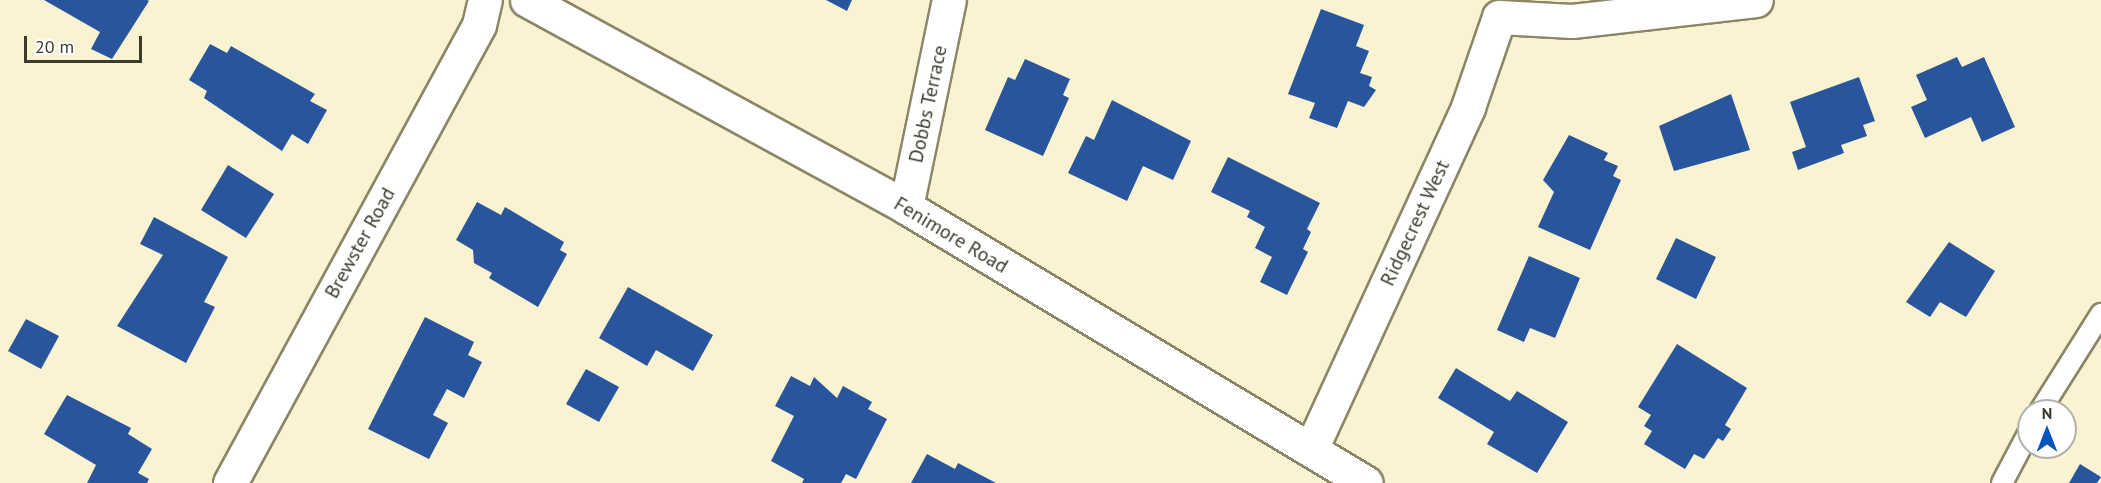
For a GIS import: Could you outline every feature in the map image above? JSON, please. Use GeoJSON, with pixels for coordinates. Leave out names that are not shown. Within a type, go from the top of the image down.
{"type":"FeatureCollection","features":[{"type":"Feature","properties":{"kind":"street","name":"Brewster Road"},"geometry":{"type":"LineString","coordinates":[[230,483],[479,25],[485,0]]}},
{"type":"Feature","properties":{"kind":"street","name":"Fenimore Road"},"geometry":{"type":"LineString","coordinates":[[527,0],[906,207],[1366,483]]}},
{"type":"Feature","properties":{"kind":"street","name":"Dobbs Terrace"},"geometry":{"type":"LineString","coordinates":[[906,207],[949,0]]}},
{"type":"Feature","properties":{"kind":"street"},"geometry":{"type":"LineString","coordinates":[[1490,8],[1572,21],[1756,0]]}},
{"type":"Feature","properties":{"kind":"street","name":"Ridgecrest West"},"geometry":{"type":"LineString","coordinates":[[1311,449],[1468,107],[1490,8]]}},
{"type":"Feature","properties":{"kind":"lane"},"geometry":{"type":"LineString","coordinates":[[2048,399],[2101,314]]}},
{"type":"Feature","properties":{"kind":"lane"},"geometry":{"type":"LineString","coordinates":[[2002,483],[2017,455]]}},
{"type":"Feature","properties":{"kind":"building"},"geometry":{"type":"Polygon","coordinates":[[[44,0],[149,1],[112,59],[91,49],[100,32],[44,0]]]}},
{"type":"Feature","properties":{"kind":"building"},"geometry":{"type":"Polygon","coordinates":[[[826,0],[852,0],[847,11],[826,0]]]}},
{"type":"Feature","properties":{"kind":"building"},"geometry":{"type":"Polygon","coordinates":[[[1321,9],[1364,25],[1356,46],[1369,51],[1360,73],[1372,77],[1369,86],[1376,90],[1364,107],[1348,101],[1337,128],[1309,118],[1315,103],[1288,94],[1321,9]]]}},
{"type":"Feature","properties":{"kind":"building"},"geometry":{"type":"Polygon","coordinates":[[[210,44],[227,53],[231,46],[315,94],[310,101],[327,110],[308,144],[292,134],[282,151],[204,98],[207,91],[189,80],[210,44]]]}},
{"type":"Feature","properties":{"kind":"building"},"geometry":{"type":"Polygon","coordinates":[[[1957,57],[1962,67],[1984,57],[2015,127],[1982,142],[1971,117],[1925,138],[1911,107],[1927,100],[1916,75],[1957,57]]]}},
{"type":"Feature","properties":{"kind":"building"},"geometry":{"type":"Polygon","coordinates":[[[1025,59],[1070,79],[1063,95],[1069,98],[1043,156],[985,130],[1008,77],[1015,80],[1025,59]]]}},
{"type":"Feature","properties":{"kind":"building"},"geometry":{"type":"Polygon","coordinates":[[[1859,77],[1875,121],[1863,125],[1867,136],[1841,145],[1844,153],[1798,170],[1792,152],[1806,147],[1790,102],[1859,77]]]}},
{"type":"Feature","properties":{"kind":"building"},"geometry":{"type":"Polygon","coordinates":[[[1731,94],[1750,150],[1674,171],[1659,126],[1731,94]]]}},
{"type":"Feature","properties":{"kind":"building"},"geometry":{"type":"Polygon","coordinates":[[[1112,100],[1191,141],[1173,180],[1143,166],[1127,201],[1068,173],[1086,136],[1094,140],[1112,100]]]}},
{"type":"Feature","properties":{"kind":"building"},"geometry":{"type":"Polygon","coordinates":[[[1569,135],[1608,153],[1604,160],[1618,166],[1613,176],[1621,180],[1590,250],[1538,227],[1554,192],[1543,180],[1569,135]]]}},
{"type":"Feature","properties":{"kind":"building"},"geometry":{"type":"Polygon","coordinates":[[[1228,157],[1320,203],[1307,229],[1311,232],[1303,249],[1308,252],[1287,295],[1260,282],[1272,257],[1255,248],[1265,227],[1247,217],[1250,211],[1211,192],[1228,157]]]}},
{"type":"Feature","properties":{"kind":"building"},"geometry":{"type":"Polygon","coordinates":[[[228,165],[274,194],[246,238],[201,210],[228,165]]]}},
{"type":"Feature","properties":{"kind":"building"},"geometry":{"type":"Polygon","coordinates":[[[477,202],[501,215],[505,207],[564,242],[560,250],[567,254],[538,307],[489,278],[492,273],[474,263],[473,250],[456,240],[477,202]]]}},
{"type":"Feature","properties":{"kind":"building"},"geometry":{"type":"Polygon","coordinates":[[[154,217],[228,257],[204,302],[215,307],[186,363],[117,326],[163,255],[140,244],[154,217]]]}},
{"type":"Feature","properties":{"kind":"building"},"geometry":{"type":"Polygon","coordinates":[[[1676,238],[1716,257],[1696,299],[1656,279],[1676,238]]]}},
{"type":"Feature","properties":{"kind":"building"},"geometry":{"type":"Polygon","coordinates":[[[1949,242],[1995,271],[1966,317],[1940,302],[1930,317],[1906,302],[1949,242]]]}},
{"type":"Feature","properties":{"kind":"building"},"geometry":{"type":"Polygon","coordinates":[[[1529,256],[1580,278],[1555,338],[1530,328],[1524,342],[1497,330],[1529,256]]]}},
{"type":"Feature","properties":{"kind":"building"},"geometry":{"type":"Polygon","coordinates":[[[628,287],[713,335],[693,371],[656,350],[647,366],[599,338],[628,287]]]}},
{"type":"Feature","properties":{"kind":"building"},"geometry":{"type":"Polygon","coordinates":[[[425,317],[474,342],[468,355],[482,362],[464,398],[447,389],[433,415],[448,423],[429,459],[368,429],[425,317]]]}},
{"type":"Feature","properties":{"kind":"building"},"geometry":{"type":"Polygon","coordinates":[[[26,319],[59,336],[41,369],[8,351],[26,319]]]}},
{"type":"Feature","properties":{"kind":"building"},"geometry":{"type":"Polygon","coordinates":[[[1677,344],[1747,388],[1725,425],[1731,429],[1723,441],[1718,438],[1704,459],[1694,454],[1685,469],[1644,444],[1652,431],[1644,426],[1651,415],[1638,407],[1677,344]]]}},
{"type":"Feature","properties":{"kind":"building"},"geometry":{"type":"Polygon","coordinates":[[[1456,368],[1510,401],[1517,391],[1568,422],[1537,473],[1487,444],[1494,432],[1438,398],[1456,368]]]}},
{"type":"Feature","properties":{"kind":"building"},"geometry":{"type":"Polygon","coordinates":[[[586,369],[619,387],[599,422],[566,404],[586,369]]]}},
{"type":"Feature","properties":{"kind":"building"},"geometry":{"type":"Polygon","coordinates":[[[791,376],[810,386],[814,377],[837,398],[843,386],[872,402],[868,409],[887,419],[856,479],[846,474],[841,483],[802,483],[804,479],[771,461],[794,416],[775,406],[791,376]]]}},
{"type":"Feature","properties":{"kind":"building"},"geometry":{"type":"Polygon","coordinates":[[[67,395],[131,428],[128,434],[152,449],[138,473],[149,479],[147,483],[87,483],[96,465],[44,434],[67,395]]]}},
{"type":"Feature","properties":{"kind":"building"},"geometry":{"type":"Polygon","coordinates":[[[927,454],[955,469],[958,463],[996,483],[911,483],[927,454]]]}},
{"type":"Feature","properties":{"kind":"building"},"geometry":{"type":"Polygon","coordinates":[[[2080,464],[2101,477],[2097,483],[2069,483],[2080,464]]]}}]}
